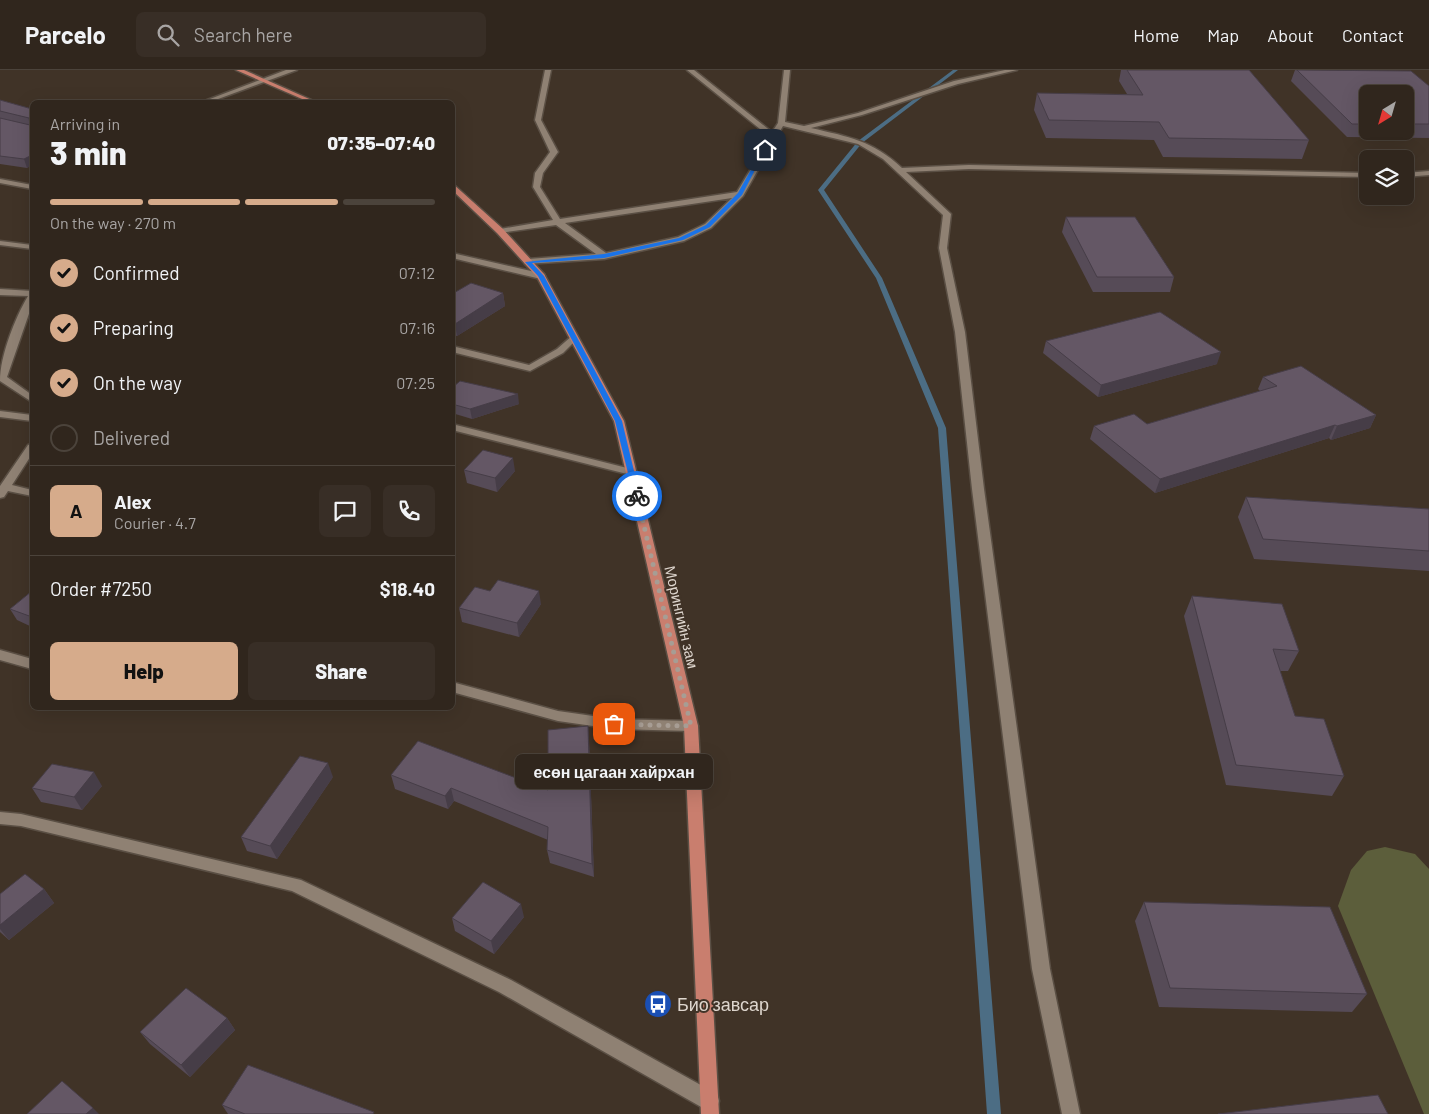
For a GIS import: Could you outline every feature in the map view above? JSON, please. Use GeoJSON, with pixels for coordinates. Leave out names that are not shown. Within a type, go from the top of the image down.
{"type":"FeatureCollection","features":[{"type":"Feature","properties":{"kind":"main road"},"geometry":{"type":"LineString","coordinates":[[239,70],[308,100]]}},
{"type":"Feature","properties":{"kind":"main road","name":"Морингийн зам"},"geometry":{"type":"LineString","coordinates":[[455,188],[500,231],[541,276],[619,421],[691,726],[710,1107]]}},
{"type":"Feature","properties":{"kind":"street"},"geometry":{"type":"LineString","coordinates":[[210,100],[294,70]]}},
{"type":"Feature","properties":{"kind":"street"},"geometry":{"type":"LineString","coordinates":[[548,70],[538,120],[539,127],[553,145],[554,152],[537,173],[536,188],[558,222],[604,256]]}},
{"type":"Feature","properties":{"kind":"street"},"geometry":{"type":"LineString","coordinates":[[690,70],[773,136]]}},
{"type":"Feature","properties":{"kind":"street"},"geometry":{"type":"LineString","coordinates":[[528,262],[604,256],[681,239],[708,226],[740,194],[781,123],[787,70]]}},
{"type":"Feature","properties":{"kind":"street"},"geometry":{"type":"LineString","coordinates":[[806,127],[860,114],[956,82],[1014,70]]}},
{"type":"Feature","properties":{"kind":"street"},"geometry":{"type":"LineString","coordinates":[[781,123],[806,127],[860,142],[886,157],[947,214],[943,248],[960,332],[979,498],[1040,960],[1070,1114]]}},
{"type":"Feature","properties":{"kind":"street"},"geometry":{"type":"LineString","coordinates":[[900,170],[961,167],[1359,175]]}},
{"type":"Feature","properties":{"kind":"street"},"geometry":{"type":"LineString","coordinates":[[1414,175],[1429,174]]}},
{"type":"Feature","properties":{"kind":"street"},"geometry":{"type":"LineString","coordinates":[[0,181],[30,187]]}},
{"type":"Feature","properties":{"kind":"street"},"geometry":{"type":"LineString","coordinates":[[500,231],[740,194]]}},
{"type":"Feature","properties":{"kind":"street"},"geometry":{"type":"LineString","coordinates":[[0,243],[30,247]]}},
{"type":"Feature","properties":{"kind":"street"},"geometry":{"type":"LineString","coordinates":[[455,256],[541,276]]}},
{"type":"Feature","properties":{"kind":"street"},"geometry":{"type":"LineString","coordinates":[[0,292],[30,295]]}},
{"type":"Feature","properties":{"kind":"street"},"geometry":{"type":"LineString","coordinates":[[28,313],[2,378],[30,398]]}},
{"type":"Feature","properties":{"kind":"street"},"geometry":{"type":"LineString","coordinates":[[455,350],[530,368],[560,351],[573,338]]}},
{"type":"Feature","properties":{"kind":"street"},"geometry":{"type":"LineString","coordinates":[[0,414],[30,418]]}},
{"type":"Feature","properties":{"kind":"street"},"geometry":{"type":"LineString","coordinates":[[455,428],[631,472]]}},
{"type":"Feature","properties":{"kind":"street"},"geometry":{"type":"LineString","coordinates":[[30,450],[3,491],[30,493]]}},
{"type":"Feature","properties":{"kind":"street"},"geometry":{"type":"LineString","coordinates":[[0,655],[30,663]]}},
{"type":"Feature","properties":{"kind":"street"},"geometry":{"type":"LineString","coordinates":[[455,688],[558,716],[614,724],[691,726]]}},
{"type":"Feature","properties":{"kind":"street"},"geometry":{"type":"LineString","coordinates":[[0,818],[21,820],[295,885],[505,986],[710,1107]]}},
{"type":"Feature","properties":{"kind":"green space"},"geometry":{"type":"Polygon","coordinates":[[[1385,847],[1415,854],[1429,869],[1429,1114],[1424,1114],[1338,906],[1351,870],[1367,851],[1385,847]]]}},
{"type":"Feature","properties":{"kind":"building"},"geometry":{"type":"Polygon","coordinates":[[[1127,70],[1249,70],[1309,140],[1169,138],[1159,122],[1049,120],[1037,93],[1143,95],[1127,70]]]}},
{"type":"Feature","properties":{"kind":"building"},"geometry":{"type":"Polygon","coordinates":[[[1297,70],[1411,71],[1429,86],[1429,124],[1414,124],[1414,85],[1359,85],[1359,124],[1352,124],[1297,70]]]}},
{"type":"Feature","properties":{"kind":"building"},"geometry":{"type":"Polygon","coordinates":[[[0,100],[30,108],[30,125],[29,118],[0,111],[0,100]]]}},
{"type":"Feature","properties":{"kind":"building"},"geometry":{"type":"Polygon","coordinates":[[[0,118],[30,125],[30,156],[24,159],[0,156],[0,118]]]}},
{"type":"Feature","properties":{"kind":"building"},"geometry":{"type":"Polygon","coordinates":[[[1066,217],[1135,217],[1174,277],[1097,277],[1066,217]]]}},
{"type":"Feature","properties":{"kind":"building"},"geometry":{"type":"Polygon","coordinates":[[[471,283],[503,293],[455,324],[455,292],[471,283]]]}},
{"type":"Feature","properties":{"kind":"building"},"geometry":{"type":"Polygon","coordinates":[[[1160,312],[1221,352],[1101,385],[1046,341],[1160,312]]]}},
{"type":"Feature","properties":{"kind":"building"},"geometry":{"type":"Polygon","coordinates":[[[1301,366],[1376,415],[1335,425],[1160,479],[1094,426],[1134,414],[1147,424],[1277,386],[1263,377],[1301,366]]]}},
{"type":"Feature","properties":{"kind":"building"},"geometry":{"type":"Polygon","coordinates":[[[460,381],[518,394],[470,409],[455,405],[455,385],[460,381]]]}},
{"type":"Feature","properties":{"kind":"building"},"geometry":{"type":"Polygon","coordinates":[[[483,450],[513,458],[495,478],[464,470],[483,450]]]}},
{"type":"Feature","properties":{"kind":"building"},"geometry":{"type":"Polygon","coordinates":[[[1246,497],[1429,509],[1429,551],[1263,539],[1246,497]]]}},
{"type":"Feature","properties":{"kind":"building"},"geometry":{"type":"Polygon","coordinates":[[[498,580],[539,591],[517,623],[459,608],[475,587],[490,591],[498,580]]]}},
{"type":"Feature","properties":{"kind":"building"},"geometry":{"type":"Polygon","coordinates":[[[30,593],[30,616],[10,609],[30,593]]]}},
{"type":"Feature","properties":{"kind":"building"},"geometry":{"type":"Polygon","coordinates":[[[1192,596],[1282,604],[1299,651],[1273,649],[1295,716],[1324,719],[1344,776],[1236,765],[1192,596]]]}},
{"type":"Feature","properties":{"kind":"building"},"geometry":{"type":"Polygon","coordinates":[[[588,726],[592,864],[547,850],[548,827],[451,788],[445,796],[391,775],[418,741],[548,790],[548,730],[588,726]]]}},
{"type":"Feature","properties":{"kind":"building"},"geometry":{"type":"Polygon","coordinates":[[[300,756],[328,763],[270,846],[241,837],[300,756]]]}},
{"type":"Feature","properties":{"kind":"building"},"geometry":{"type":"Polygon","coordinates":[[[52,764],[94,772],[74,797],[32,788],[52,764]]]}},
{"type":"Feature","properties":{"kind":"building"},"geometry":{"type":"Polygon","coordinates":[[[25,874],[44,889],[0,925],[0,894],[25,874]]]}},
{"type":"Feature","properties":{"kind":"building"},"geometry":{"type":"Polygon","coordinates":[[[483,882],[521,904],[491,941],[452,918],[483,882]]]}},
{"type":"Feature","properties":{"kind":"building"},"geometry":{"type":"Polygon","coordinates":[[[1144,902],[1330,907],[1367,994],[1170,988],[1144,902]]]}},
{"type":"Feature","properties":{"kind":"building"},"geometry":{"type":"Polygon","coordinates":[[[186,988],[227,1018],[181,1065],[140,1032],[186,988]]]}},
{"type":"Feature","properties":{"kind":"building"},"geometry":{"type":"Polygon","coordinates":[[[248,1065],[374,1112],[373,1114],[245,1114],[222,1105],[248,1065]]]}},
{"type":"Feature","properties":{"kind":"building"},"geometry":{"type":"Polygon","coordinates":[[[62,1081],[93,1108],[86,1114],[27,1114],[62,1081]]]}},
{"type":"Feature","properties":{"kind":"building"},"geometry":{"type":"Polygon","coordinates":[[[1378,1095],[1388,1114],[1218,1114],[1378,1095]]]}},
{"type":"Feature","properties":{"kind":"waterway"},"geometry":{"type":"LineString","coordinates":[[956,70],[860,142],[821,190],[879,278],[942,428],[994,1114]]}},
{"type":"Feature","properties":{"kind":"way so far"},"geometry":{"type":"LineString","coordinates":[[614,724],[691,726],[637,496]]}},
{"type":"Feature","properties":{"kind":"place","name":"есөн цагаан хайрхан"},"geometry":{"type":"Point","coordinates":[614,724]}},
{"type":"Feature","properties":{"kind":"place","name":"Био завсар"},"geometry":{"type":"Point","coordinates":[658,1004]}},
{"type":"Feature","properties":{"kind":"route"},"geometry":{"type":"LineString","coordinates":[[637,496],[619,421],[541,276],[528,262],[604,256],[681,239],[708,226],[740,194],[765,150]]}}]}
